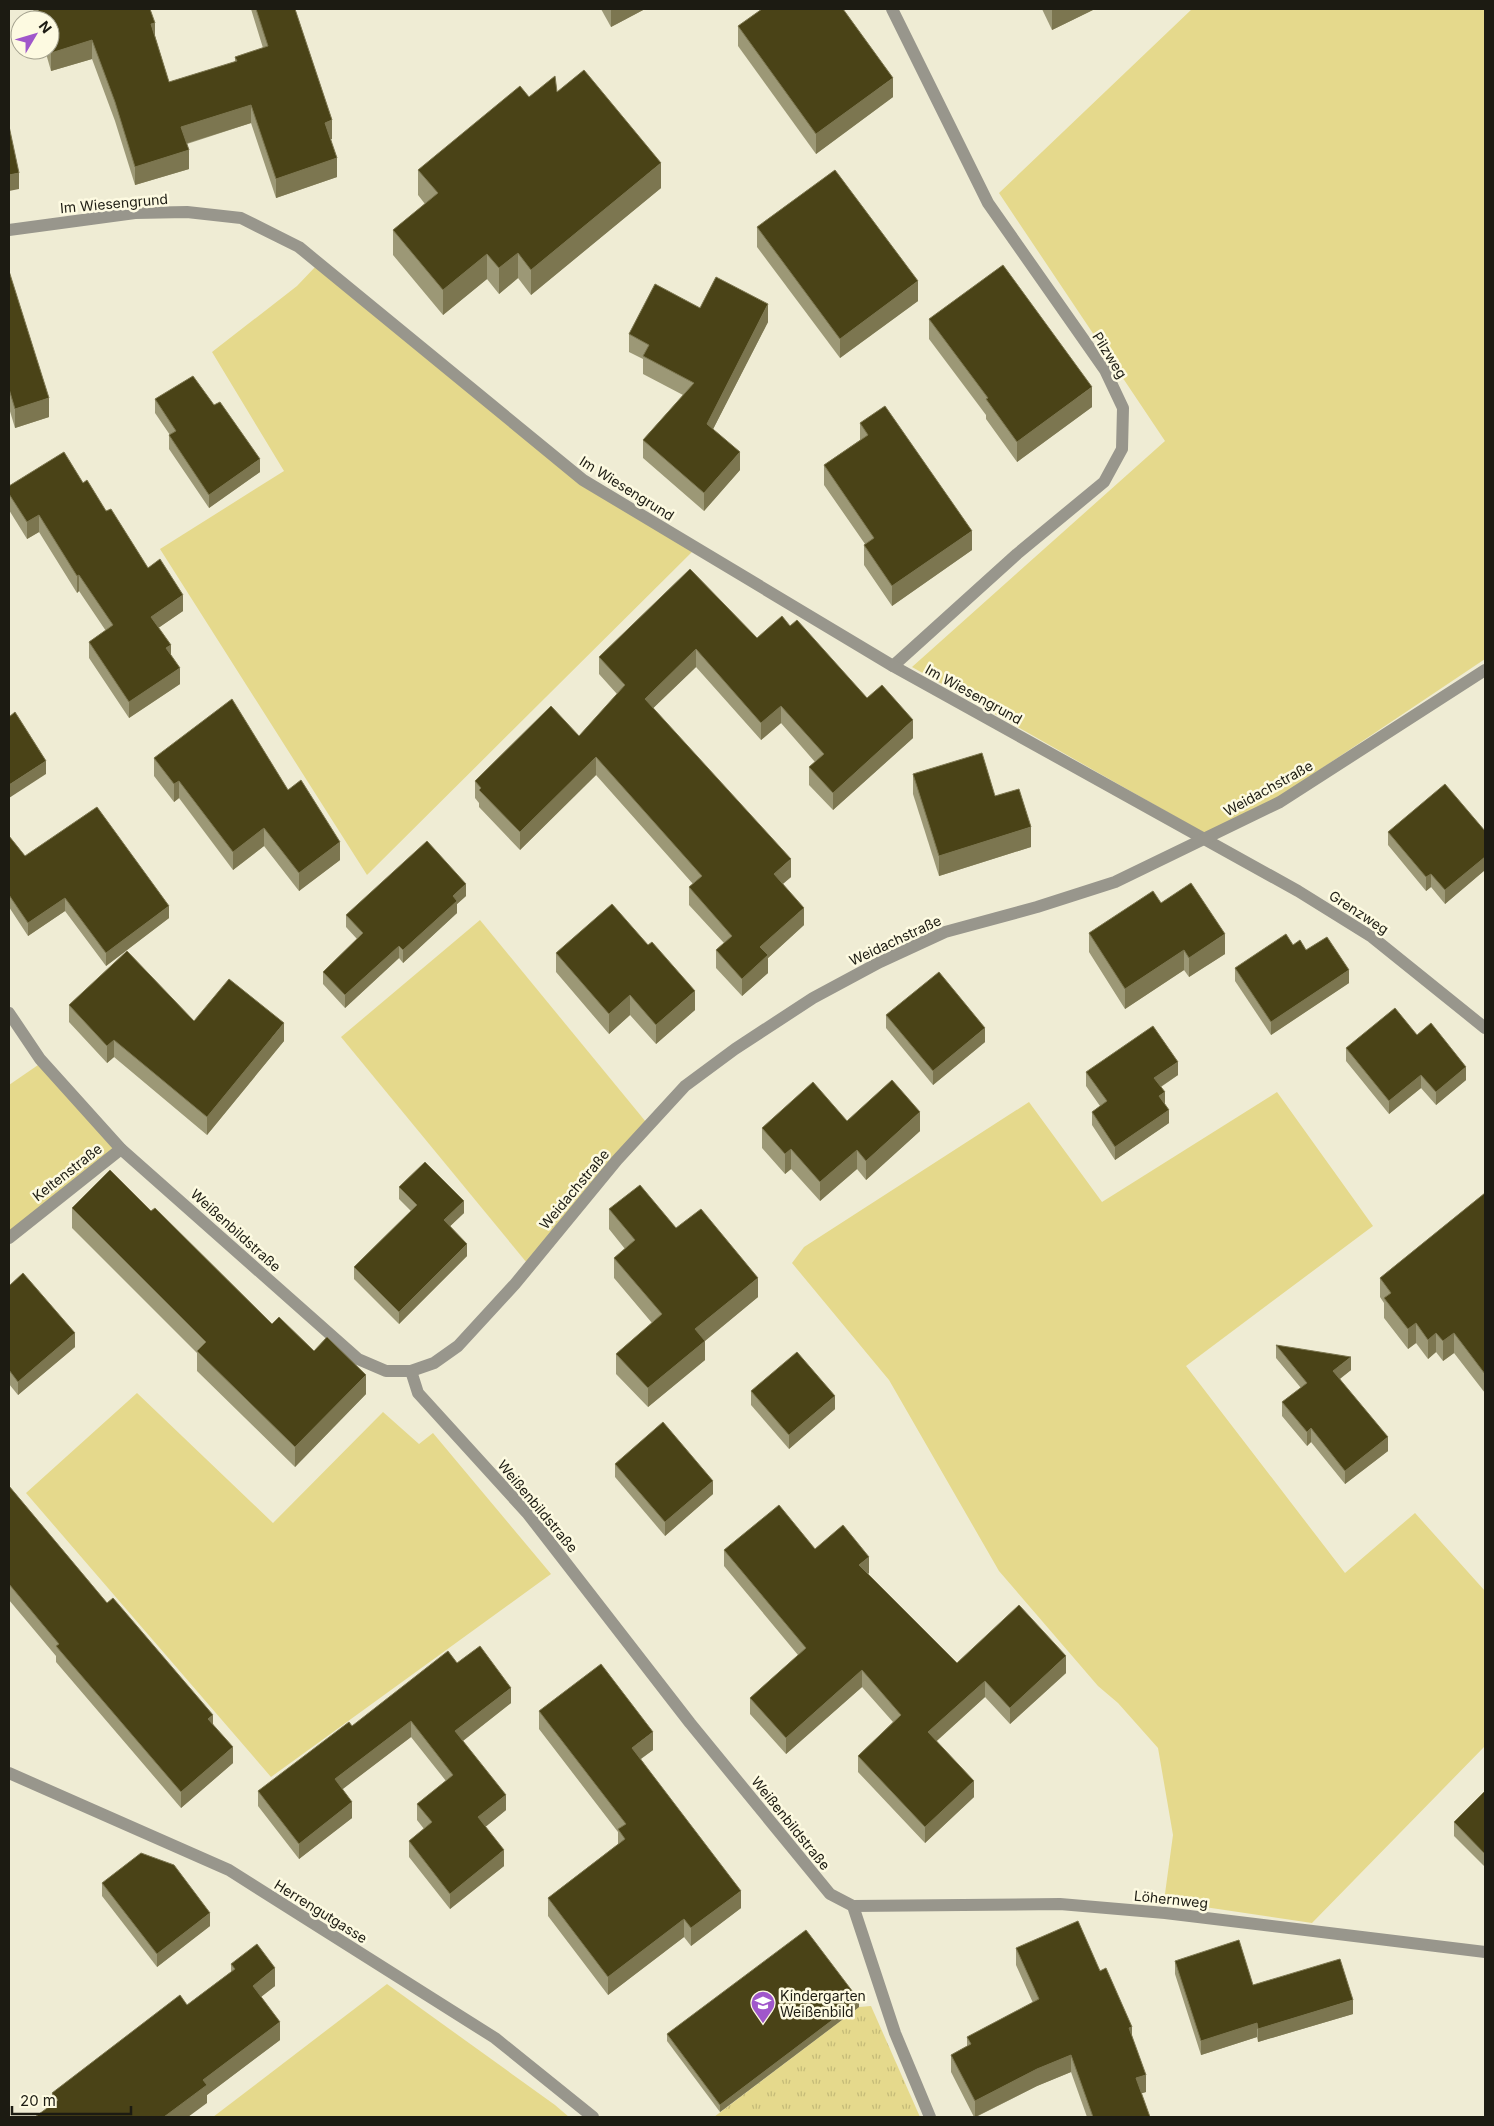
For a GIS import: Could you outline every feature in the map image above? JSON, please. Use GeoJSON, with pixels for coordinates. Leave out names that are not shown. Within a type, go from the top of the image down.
{"type":"FeatureCollection","features":[{"type":"Feature","properties":{"kind":"street","name":"Pilzweg"},"geometry":{"type":"LineString","coordinates":[[892,9],[988,203],[1105,370],[1123,408],[1122,449],[1104,482],[1017,554],[893,666]]}},
{"type":"Feature","properties":{"kind":"street","name":"Im Wiesengrund"},"geometry":{"type":"LineString","coordinates":[[9,230],[135,213],[187,212],[242,218],[299,247],[583,480],[893,666],[1204,840]]}},
{"type":"Feature","properties":{"kind":"street","name":"Weidachstraße"},"geometry":{"type":"LineString","coordinates":[[411,1371],[434,1363],[458,1346],[515,1284],[617,1160],[685,1086],[735,1049],[813,998],[880,962],[945,932],[1037,907],[1115,882],[1204,840],[1280,802],[1485,670]]}},
{"type":"Feature","properties":{"kind":"street","name":"Grenzweg"},"geometry":{"type":"LineString","coordinates":[[1204,840],[1298,891],[1372,937],[1485,1028]]}},
{"type":"Feature","properties":{"kind":"street","name":"Weißenbildstraße"},"geometry":{"type":"LineString","coordinates":[[9,1013],[40,1059],[121,1149],[358,1359],[386,1370],[411,1371],[418,1393],[528,1514],[753,1801],[830,1894],[853,1906]]}},
{"type":"Feature","properties":{"kind":"street","name":"Keltenstraße"},"geometry":{"type":"LineString","coordinates":[[9,1238],[121,1149]]}},
{"type":"Feature","properties":{"kind":"street","name":"Herrengutgasse"},"geometry":{"type":"LineString","coordinates":[[9,1773],[228,1870],[495,2038],[594,2117]]}},
{"type":"Feature","properties":{"kind":"street","name":"Löhernweg"},"geometry":{"type":"LineString","coordinates":[[853,1906],[1060,1904],[1165,1913],[1485,1952]]}},
{"type":"Feature","properties":{"kind":"street"},"geometry":{"type":"LineString","coordinates":[[853,1906],[895,2033],[930,2117]]}},
{"type":"Feature","properties":{"kind":"green space"},"geometry":{"type":"Polygon","coordinates":[[[1192,9],[1485,9],[1485,659],[1273,801],[1206,834],[912,667],[1165,441],[999,193],[1192,9]]]}},
{"type":"Feature","properties":{"kind":"green space"},"geometry":{"type":"Polygon","coordinates":[[[317,265],[581,481],[695,549],[367,875],[160,549],[284,471],[212,352],[297,286],[317,265]]]}},
{"type":"Feature","properties":{"kind":"green space"},"geometry":{"type":"Polygon","coordinates":[[[480,920],[646,1122],[527,1263],[341,1037],[480,920]]]}},
{"type":"Feature","properties":{"kind":"green space"},"geometry":{"type":"Polygon","coordinates":[[[41,1063],[117,1149],[9,1236],[9,1085],[41,1063]]]}},
{"type":"Feature","properties":{"kind":"green space"},"geometry":{"type":"Polygon","coordinates":[[[1277,1092],[1373,1226],[1186,1366],[1345,1573],[1415,1513],[1485,1591],[1485,1746],[1312,1923],[1164,1901],[1173,1835],[1158,1748],[1118,1703],[1098,1686],[999,1571],[889,1380],[792,1263],[804,1247],[1029,1102],[1102,1202],[1277,1092]]]}},
{"type":"Feature","properties":{"kind":"green space"},"geometry":{"type":"Polygon","coordinates":[[[137,1393],[273,1523],[383,1412],[419,1444],[433,1433],[551,1574],[271,1777],[26,1493],[137,1393]]]}},
{"type":"Feature","properties":{"kind":"green space"},"geometry":{"type":"Polygon","coordinates":[[[387,1984],[555,2105],[569,2117],[213,2117],[387,1984]]]}},
{"type":"Feature","properties":{"kind":"green space"},"geometry":{"type":"Polygon","coordinates":[[[871,2006],[920,2117],[714,2117],[859,2007],[871,2006]]]}},
{"type":"Feature","properties":{"kind":"building"},"geometry":{"type":"Polygon","coordinates":[[[150,9],[155,23],[151,24],[169,82],[237,61],[235,57],[268,46],[256,9],[295,9],[332,120],[325,123],[337,158],[276,179],[251,105],[181,127],[189,150],[135,167],[115,102],[92,40],[60,50],[60,10],[38,10],[150,9]]]}},
{"type":"Feature","properties":{"kind":"building"},"geometry":{"type":"Polygon","coordinates":[[[762,9],[843,9],[893,78],[816,134],[738,26],[762,9]]]}},
{"type":"Feature","properties":{"kind":"building"},"geometry":{"type":"Polygon","coordinates":[[[584,70],[661,163],[531,270],[518,253],[499,268],[487,254],[443,290],[393,230],[438,193],[418,170],[520,86],[529,97],[555,76],[557,92],[584,70]]]}},
{"type":"Feature","properties":{"kind":"building"},"geometry":{"type":"Polygon","coordinates":[[[9,126],[19,173],[9,175],[9,126]]]}},
{"type":"Feature","properties":{"kind":"building"},"geometry":{"type":"Polygon","coordinates":[[[835,170],[918,281],[840,339],[757,227],[835,170]]]}},
{"type":"Feature","properties":{"kind":"building"},"geometry":{"type":"Polygon","coordinates":[[[1003,265],[1092,387],[1017,442],[986,399],[988,398],[929,319],[1003,265]]]}},
{"type":"Feature","properties":{"kind":"building"},"geometry":{"type":"Polygon","coordinates":[[[9,271],[49,398],[15,409],[9,389],[9,271]]]}},
{"type":"Feature","properties":{"kind":"building"},"geometry":{"type":"Polygon","coordinates":[[[716,277],[768,304],[707,424],[740,452],[704,493],[643,440],[694,383],[643,356],[649,345],[629,334],[655,284],[700,308],[716,277]]]}},
{"type":"Feature","properties":{"kind":"building"},"geometry":{"type":"Polygon","coordinates":[[[193,376],[214,405],[220,402],[260,459],[209,495],[169,435],[176,431],[155,399],[193,376]]]}},
{"type":"Feature","properties":{"kind":"building"},"geometry":{"type":"Polygon","coordinates":[[[885,406],[972,531],[892,586],[864,545],[874,538],[824,465],[868,435],[860,423],[885,406]]]}},
{"type":"Feature","properties":{"kind":"building"},"geometry":{"type":"Polygon","coordinates":[[[64,452],[83,483],[87,480],[106,511],[111,509],[148,568],[160,559],[183,595],[151,617],[171,645],[166,648],[180,668],[129,702],[89,642],[113,625],[79,575],[77,576],[39,515],[27,522],[9,494],[9,486],[64,452]]]}},
{"type":"Feature","properties":{"kind":"building"},"geometry":{"type":"Polygon","coordinates":[[[690,569],[757,638],[782,616],[790,626],[797,620],[867,698],[882,685],[913,720],[833,793],[809,767],[824,754],[781,706],[761,723],[696,649],[645,699],[791,859],[774,874],[804,908],[760,947],[768,955],[742,979],[716,950],[732,936],[689,887],[702,876],[596,757],[520,832],[479,790],[481,788],[475,781],[551,706],[579,736],[625,685],[599,657],[690,569]]]}},
{"type":"Feature","properties":{"kind":"building"},"geometry":{"type":"Polygon","coordinates":[[[232,699],[288,790],[301,780],[340,842],[299,873],[264,828],[233,852],[179,781],[174,784],[154,758],[232,699]]]}},
{"type":"Feature","properties":{"kind":"building"},"geometry":{"type":"Polygon","coordinates":[[[15,712],[46,761],[9,785],[9,717],[15,712]]]}},
{"type":"Feature","properties":{"kind":"building"},"geometry":{"type":"Polygon","coordinates":[[[982,753],[995,796],[1019,789],[1031,827],[939,856],[913,774],[982,753]]]}},
{"type":"Feature","properties":{"kind":"building"},"geometry":{"type":"Polygon","coordinates":[[[1445,784],[1485,831],[1485,857],[1445,890],[1431,874],[1426,877],[1388,832],[1445,784]]]}},
{"type":"Feature","properties":{"kind":"building"},"geometry":{"type":"Polygon","coordinates":[[[97,807],[169,906],[106,953],[65,898],[28,923],[9,895],[9,836],[25,856],[97,807]]]}},
{"type":"Feature","properties":{"kind":"building"},"geometry":{"type":"Polygon","coordinates":[[[427,841],[466,884],[453,896],[457,901],[403,950],[399,946],[345,995],[323,972],[363,933],[346,915],[427,841]]]}},
{"type":"Feature","properties":{"kind":"building"},"geometry":{"type":"Polygon","coordinates":[[[1191,883],[1225,934],[1189,958],[1184,950],[1125,989],[1089,933],[1153,891],[1161,903],[1191,883]]]}},
{"type":"Feature","properties":{"kind":"building"},"geometry":{"type":"Polygon","coordinates":[[[612,904],[648,945],[652,942],[695,991],[656,1025],[630,995],[609,1014],[556,953],[612,904]]]}},
{"type":"Feature","properties":{"kind":"building"},"geometry":{"type":"Polygon","coordinates":[[[1286,934],[1293,945],[1300,940],[1306,950],[1327,937],[1349,970],[1271,1022],[1235,968],[1286,934]]]}},
{"type":"Feature","properties":{"kind":"building"},"geometry":{"type":"Polygon","coordinates":[[[127,951],[194,1021],[229,979],[284,1023],[207,1117],[114,1040],[107,1046],[69,1005],[127,951]]]}},
{"type":"Feature","properties":{"kind":"building"},"geometry":{"type":"Polygon","coordinates":[[[939,972],[985,1028],[933,1071],[886,1015],[939,972]]]}},
{"type":"Feature","properties":{"kind":"building"},"geometry":{"type":"Polygon","coordinates":[[[1395,1008],[1417,1035],[1431,1023],[1466,1067],[1436,1092],[1421,1075],[1389,1101],[1346,1048],[1395,1008]]]}},
{"type":"Feature","properties":{"kind":"building"},"geometry":{"type":"Polygon","coordinates":[[[1153,1026],[1178,1062],[1154,1078],[1165,1092],[1159,1096],[1169,1110],[1115,1147],[1092,1112],[1107,1101],[1086,1072],[1153,1026]]]}},
{"type":"Feature","properties":{"kind":"building"},"geometry":{"type":"Polygon","coordinates":[[[892,1080],[920,1112],[866,1161],[857,1150],[820,1182],[791,1149],[785,1154],[762,1128],[813,1082],[847,1121],[892,1080]]]}},
{"type":"Feature","properties":{"kind":"building"},"geometry":{"type":"Polygon","coordinates":[[[425,1162],[464,1201],[444,1220],[467,1244],[399,1312],[354,1267],[417,1205],[399,1187],[425,1162]]]}},
{"type":"Feature","properties":{"kind":"building"},"geometry":{"type":"Polygon","coordinates":[[[110,1170],[151,1211],[155,1208],[272,1324],[279,1317],[314,1351],[327,1337],[366,1375],[295,1447],[197,1351],[206,1342],[72,1208],[110,1170]]]}},
{"type":"Feature","properties":{"kind":"building"},"geometry":{"type":"Polygon","coordinates":[[[640,1185],[676,1228],[701,1209],[758,1278],[695,1329],[705,1341],[648,1388],[616,1354],[662,1314],[614,1258],[635,1240],[609,1209],[640,1185]]]}},
{"type":"Feature","properties":{"kind":"building"},"geometry":{"type":"Polygon","coordinates":[[[1485,1193],[1485,1374],[1454,1333],[1443,1341],[1436,1333],[1428,1340],[1416,1323],[1408,1329],[1384,1298],[1391,1293],[1380,1278],[1485,1193]]]}},
{"type":"Feature","properties":{"kind":"building"},"geometry":{"type":"Polygon","coordinates":[[[23,1273],[75,1333],[18,1382],[9,1370],[9,1286],[23,1273]]]}},
{"type":"Feature","properties":{"kind":"building"},"geometry":{"type":"Polygon","coordinates":[[[1276,1345],[1351,1357],[1333,1371],[1388,1437],[1345,1471],[1311,1428],[1307,1432],[1282,1402],[1307,1383],[1276,1345]]]}},
{"type":"Feature","properties":{"kind":"building"},"geometry":{"type":"Polygon","coordinates":[[[797,1352],[835,1396],[789,1435],[751,1391],[797,1352]]]}},
{"type":"Feature","properties":{"kind":"building"},"geometry":{"type":"Polygon","coordinates":[[[663,1422],[713,1481],[665,1522],[615,1464],[663,1422]]]}},
{"type":"Feature","properties":{"kind":"building"},"geometry":{"type":"Polygon","coordinates":[[[9,1486],[107,1603],[113,1598],[213,1715],[208,1719],[233,1747],[181,1792],[56,1646],[59,1644],[9,1584],[9,1486]]]}},
{"type":"Feature","properties":{"kind":"building"},"geometry":{"type":"Polygon","coordinates":[[[779,1505],[815,1549],[843,1525],[869,1557],[859,1565],[957,1663],[1019,1605],[1066,1656],[1010,1708],[985,1681],[928,1732],[974,1781],[925,1827],[858,1756],[901,1715],[862,1670],[786,1738],[750,1698],[806,1648],[724,1550],[779,1505]]]}},
{"type":"Feature","properties":{"kind":"building"},"geometry":{"type":"Polygon","coordinates":[[[480,1646],[511,1688],[455,1731],[506,1795],[478,1817],[504,1850],[450,1894],[409,1841],[432,1822],[417,1804],[453,1775],[411,1721],[335,1779],[352,1802],[299,1844],[258,1791],[349,1722],[352,1726],[448,1651],[457,1663],[480,1646]]]}},
{"type":"Feature","properties":{"kind":"building"},"geometry":{"type":"Polygon","coordinates":[[[601,1664],[653,1732],[632,1748],[741,1891],[691,1928],[684,1919],[608,1977],[548,1898],[625,1839],[618,1829],[626,1824],[539,1711],[601,1664]]]}},
{"type":"Feature","properties":{"kind":"building"},"geometry":{"type":"Polygon","coordinates":[[[1485,1791],[1485,1854],[1454,1822],[1485,1791]]]}},
{"type":"Feature","properties":{"kind":"building"},"geometry":{"type":"Polygon","coordinates":[[[141,1853],[174,1865],[210,1913],[157,1954],[102,1883],[141,1853]]]}},
{"type":"Feature","properties":{"kind":"building"},"geometry":{"type":"Polygon","coordinates":[[[1078,1921],[1100,1971],[1106,1968],[1132,2027],[1129,2028],[1146,2075],[1136,2078],[1150,2117],[1093,2117],[1071,2055],[1037,2069],[975,2101],[951,2055],[971,2044],[967,2037],[1039,1999],[1016,1948],[1078,1921]]]}},
{"type":"Feature","properties":{"kind":"building","name":"Kindergarten Weißenbild"},"geometry":{"type":"Polygon","coordinates":[[[806,1930],[859,2000],[720,2105],[667,2034],[806,1930]]]}},
{"type":"Feature","properties":{"kind":"building"},"geometry":{"type":"Polygon","coordinates":[[[1239,1940],[1253,1985],[1340,1959],[1353,2000],[1258,2029],[1257,2023],[1201,2041],[1175,1961],[1239,1940]]]}},
{"type":"Feature","properties":{"kind":"building"},"geometry":{"type":"Polygon","coordinates":[[[257,1944],[275,1968],[253,1986],[280,2022],[203,2080],[207,2085],[164,2117],[35,2117],[58,2100],[52,2093],[180,1995],[187,2005],[235,1969],[231,1964],[257,1944]]]}},
{"type":"Feature","properties":{"kind":"place","name":"Kindergarten Weißenbild"},"geometry":{"type":"Point","coordinates":[763,2024]}}]}
